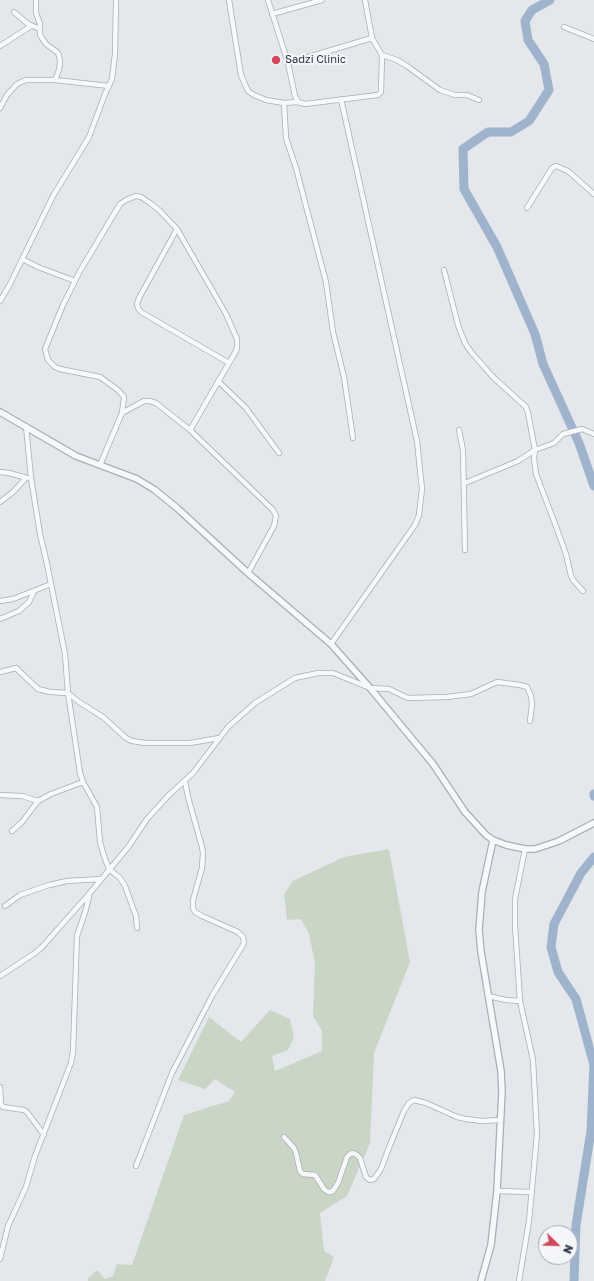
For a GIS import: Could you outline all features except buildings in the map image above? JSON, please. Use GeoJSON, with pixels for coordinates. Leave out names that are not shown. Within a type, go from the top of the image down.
{"type":"FeatureCollection","features":[{"type":"Feature","properties":{"kind":"street"},"geometry":{"type":"LineString","coordinates":[[36,0],[36,13],[40,24],[40,35],[44,42],[59,54],[60,62],[55,80]]}},
{"type":"Feature","properties":{"kind":"street"},"geometry":{"type":"LineString","coordinates":[[0,301],[53,196],[89,137],[109,86],[113,75],[115,62],[116,0]]}},
{"type":"Feature","properties":{"kind":"street"},"geometry":{"type":"LineString","coordinates":[[229,0],[241,75],[244,85],[248,91],[266,100],[284,103],[298,102],[305,104],[378,95],[382,89],[382,55],[372,38],[365,0]]}},
{"type":"Feature","properties":{"kind":"street"},"geometry":{"type":"LineString","coordinates":[[268,0],[288,63],[295,96],[298,102]]}},
{"type":"Feature","properties":{"kind":"street"},"geometry":{"type":"LineString","coordinates":[[272,14],[322,0]]}},
{"type":"Feature","properties":{"kind":"street"},"geometry":{"type":"LineString","coordinates":[[14,12],[31,26],[40,29]]}},
{"type":"Feature","properties":{"kind":"street"},"geometry":{"type":"LineString","coordinates":[[0,46],[31,26]]}},
{"type":"Feature","properties":{"kind":"street"},"geometry":{"type":"LineString","coordinates":[[564,27],[594,39]]}},
{"type":"Feature","properties":{"kind":"street"},"geometry":{"type":"LineString","coordinates":[[288,63],[372,38]]}},
{"type":"Feature","properties":{"kind":"street"},"geometry":{"type":"LineString","coordinates":[[382,55],[397,60],[407,66],[440,90],[455,95],[467,95],[479,100]]}},
{"type":"Feature","properties":{"kind":"street"},"geometry":{"type":"LineString","coordinates":[[0,108],[12,90],[21,82],[33,79],[109,86]]}},
{"type":"Feature","properties":{"kind":"street"},"geometry":{"type":"LineString","coordinates":[[331,644],[415,525],[419,515],[422,489],[417,441],[341,99]]}},
{"type":"Feature","properties":{"kind":"street"},"geometry":{"type":"LineString","coordinates":[[284,103],[286,138],[296,168],[326,282],[333,332],[344,377],[353,438]]}},
{"type":"Feature","properties":{"kind":"street"},"geometry":{"type":"LineString","coordinates":[[527,208],[552,168],[556,166],[568,171],[594,194]]}},
{"type":"Feature","properties":{"kind":"street"},"geometry":{"type":"LineString","coordinates":[[100,465],[122,413],[124,397],[118,390],[105,380],[94,375],[60,369],[51,364],[45,349],[46,343],[75,281],[120,204],[136,196],[150,202],[160,210],[177,229],[226,314],[237,339],[237,348],[190,430]]}},
{"type":"Feature","properties":{"kind":"street"},"geometry":{"type":"LineString","coordinates":[[177,229],[138,298],[138,308],[141,312],[229,363]]}},
{"type":"Feature","properties":{"kind":"street"},"geometry":{"type":"LineString","coordinates":[[22,259],[50,272],[75,281]]}},
{"type":"Feature","properties":{"kind":"street"},"geometry":{"type":"LineString","coordinates":[[444,270],[458,325],[465,343],[477,360],[526,408],[535,450],[534,458],[536,474],[566,554],[570,576],[583,591]]}},
{"type":"Feature","properties":{"kind":"street"},"geometry":{"type":"LineString","coordinates":[[218,382],[246,408],[279,453]]}},
{"type":"Feature","properties":{"kind":"street"},"geometry":{"type":"LineString","coordinates":[[122,413],[144,401],[152,401],[190,430],[257,494],[274,513],[276,519],[274,526],[248,573]]}},
{"type":"Feature","properties":{"kind":"street"},"geometry":{"type":"LineString","coordinates":[[0,412],[76,456],[136,479],[155,490],[177,508],[248,573],[331,644],[370,688],[435,767],[465,812],[486,835],[493,840],[506,845],[525,849],[535,849],[559,841],[591,825]]}},
{"type":"Feature","properties":{"kind":"street"},"geometry":{"type":"LineString","coordinates":[[26,426],[28,478],[65,654],[68,693],[79,765],[83,782],[97,807],[100,842],[109,869],[120,878],[125,886],[136,916],[137,928]]}},
{"type":"Feature","properties":{"kind":"street"},"geometry":{"type":"LineString","coordinates":[[465,483],[518,461],[535,450],[554,443],[563,434],[582,429],[594,434]]}},
{"type":"Feature","properties":{"kind":"street"},"geometry":{"type":"LineString","coordinates":[[459,430],[463,450],[465,483],[464,550]]}},
{"type":"Feature","properties":{"kind":"street"},"geometry":{"type":"LineString","coordinates":[[0,472],[9,472],[28,478]]}},
{"type":"Feature","properties":{"kind":"street"},"geometry":{"type":"LineString","coordinates":[[0,502],[28,478]]}},
{"type":"Feature","properties":{"kind":"street"},"geometry":{"type":"LineString","coordinates":[[0,601],[13,599],[51,584]]}},
{"type":"Feature","properties":{"kind":"street"},"geometry":{"type":"LineString","coordinates":[[0,619],[19,611],[29,602],[34,591]]}},
{"type":"Feature","properties":{"kind":"street"},"geometry":{"type":"LineString","coordinates":[[0,672],[16,668],[38,688],[50,692],[68,693],[132,741],[145,743],[190,743],[219,738]]}},
{"type":"Feature","properties":{"kind":"street"},"geometry":{"type":"LineString","coordinates":[[0,976],[42,947],[90,894],[129,846],[147,819],[200,765],[230,724],[255,703],[284,684],[300,676],[318,673],[333,673],[370,688],[388,689],[408,698],[447,697],[471,694],[497,682],[520,684],[527,687],[531,693],[532,704],[530,721]]}},
{"type":"Feature","properties":{"kind":"street"},"geometry":{"type":"LineString","coordinates":[[136,1166],[172,1073],[212,996],[244,942],[243,937],[238,932],[202,916],[193,908],[193,900],[202,868],[203,853],[185,781]]}},
{"type":"Feature","properties":{"kind":"street"},"geometry":{"type":"LineString","coordinates":[[12,831],[22,822],[38,801],[51,794],[83,782]]}},
{"type":"Feature","properties":{"kind":"street"},"geometry":{"type":"LineString","coordinates":[[0,795],[22,796],[38,801]]}},
{"type":"Feature","properties":{"kind":"street"},"geometry":{"type":"LineString","coordinates":[[482,1281],[491,1245],[497,1191],[502,1091],[501,1071],[480,952],[479,930],[482,892],[493,840]]}},
{"type":"Feature","properties":{"kind":"street"},"geometry":{"type":"LineString","coordinates":[[519,1281],[529,1221],[536,1147],[533,1060],[520,1001],[516,955],[515,905],[525,849]]}},
{"type":"Feature","properties":{"kind":"street"},"geometry":{"type":"LineString","coordinates":[[5,906],[20,895],[49,885],[67,881],[101,879]]}},
{"type":"Feature","properties":{"kind":"street"},"geometry":{"type":"LineString","coordinates":[[0,1259],[8,1226],[26,1187],[35,1156],[72,1057],[77,936],[90,894]]}},
{"type":"Feature","properties":{"kind":"street"},"geometry":{"type":"LineString","coordinates":[[488,996],[520,1001]]}},
{"type":"Feature","properties":{"kind":"street"},"geometry":{"type":"LineString","coordinates":[[0,1087],[2,1107],[24,1110],[44,1135]]}},
{"type":"Feature","properties":{"kind":"street"},"geometry":{"type":"LineString","coordinates":[[284,1137],[294,1148],[300,1171],[303,1174],[315,1175],[324,1189],[330,1192],[333,1191],[338,1183],[347,1157],[350,1154],[353,1153],[360,1158],[366,1177],[370,1180],[374,1179],[378,1175],[404,1111],[409,1103],[414,1100],[426,1103],[466,1119],[482,1121],[500,1120]]}},
{"type":"Feature","properties":{"kind":"street"},"geometry":{"type":"LineString","coordinates":[[497,1191],[532,1192]]}},
{"type":"Feature","properties":{"kind":"green space"},"geometry":{"type":"Polygon","coordinates":[[[389,849],[410,962],[374,1053],[370,1143],[347,1196],[320,1213],[324,1251],[334,1257],[325,1281],[88,1281],[88,1278],[97,1270],[105,1279],[113,1276],[117,1264],[132,1265],[184,1115],[229,1101],[235,1092],[215,1079],[205,1089],[178,1080],[209,1017],[241,1042],[270,1010],[290,1019],[294,1038],[288,1050],[272,1056],[275,1071],[322,1051],[322,1031],[313,1016],[315,963],[309,934],[301,919],[287,920],[284,894],[293,881],[344,857],[389,849]]]}},
{"type":"Feature","properties":{"kind":"waterway"},"geometry":{"type":"LineString","coordinates":[[550,0],[532,10],[525,21],[528,40],[544,64],[549,90],[529,121],[511,132],[488,132],[463,149],[464,189],[497,247],[535,334],[543,364],[579,443],[594,486]]}},
{"type":"Feature","properties":{"kind":"waterway"},"geometry":{"type":"LineString","coordinates":[[574,1281],[576,1225],[591,1131],[594,1065],[576,999],[558,972],[551,947],[554,924],[581,873],[594,857]]}},
{"type":"Feature","properties":{"kind":"place","name":"Sadzi Clinic"},"geometry":{"type":"Point","coordinates":[276,60]}}]}
